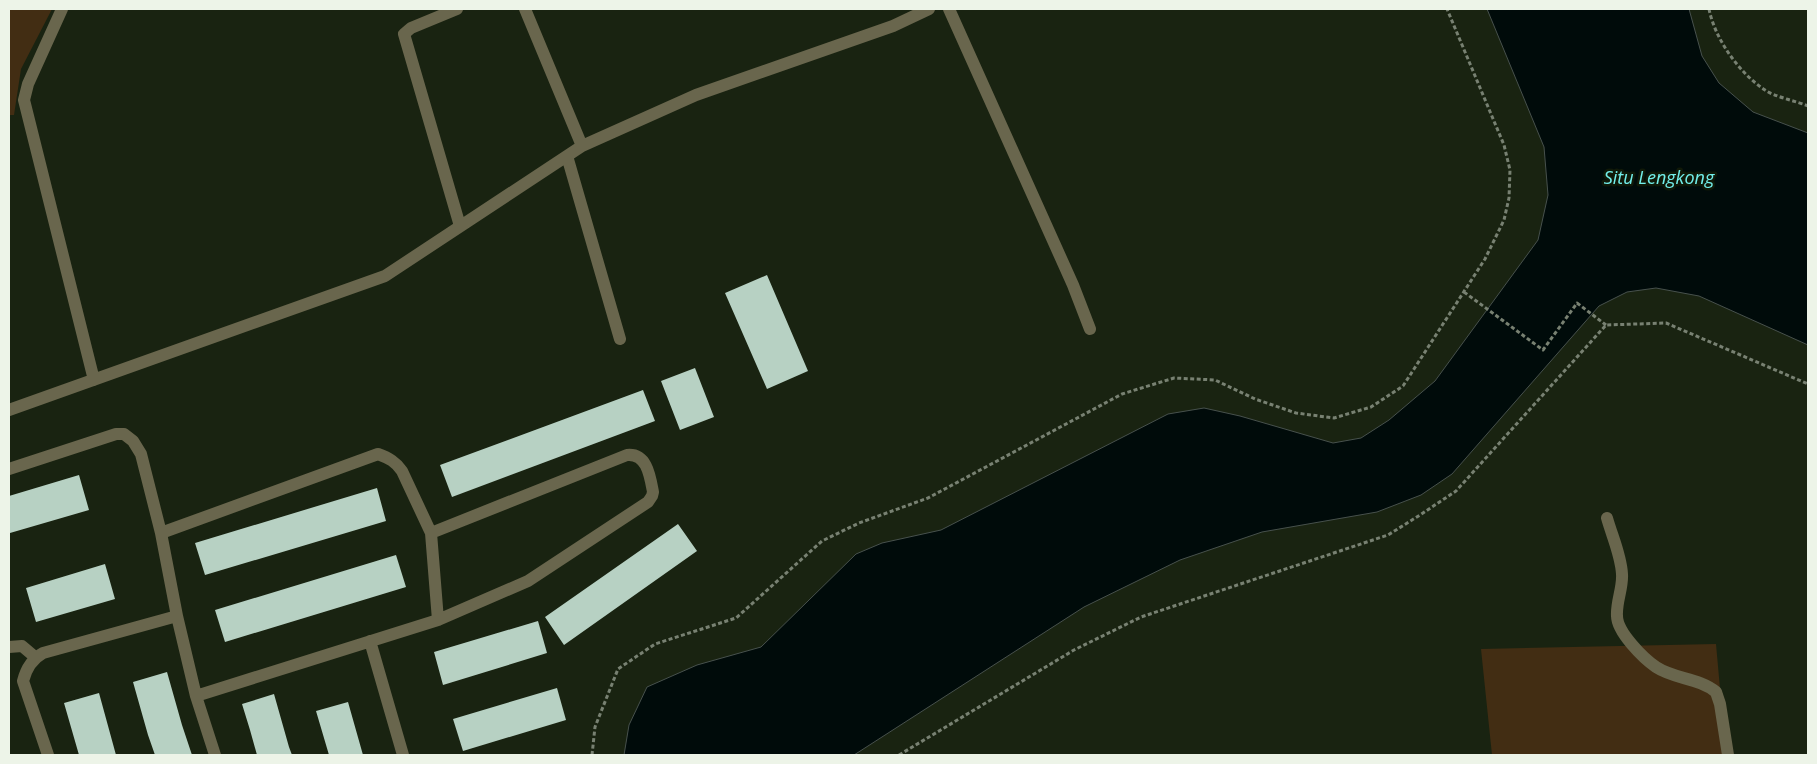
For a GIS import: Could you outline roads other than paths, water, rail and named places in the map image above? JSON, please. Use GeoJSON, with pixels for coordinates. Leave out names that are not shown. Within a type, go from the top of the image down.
{"type":"FeatureCollection","features":[{"type":"Feature","properties":{"kind":"street"},"geometry":{"type":"LineString","coordinates":[[62,9],[28,84],[24,100],[94,380]]}},
{"type":"Feature","properties":{"kind":"street"},"geometry":{"type":"LineString","coordinates":[[457,9],[411,28],[404,34],[460,226]]}},
{"type":"Feature","properties":{"kind":"street"},"geometry":{"type":"LineString","coordinates":[[525,9],[582,146]]}},
{"type":"Feature","properties":{"kind":"street"},"geometry":{"type":"LineString","coordinates":[[9,410],[385,276],[582,146],[696,95],[893,26],[928,9]]}},
{"type":"Feature","properties":{"kind":"street"},"geometry":{"type":"LineString","coordinates":[[949,9],[1073,285],[1090,329]]}},
{"type":"Feature","properties":{"kind":"street"},"geometry":{"type":"LineString","coordinates":[[567,156],[620,339]]}},
{"type":"Feature","properties":{"kind":"street"},"geometry":{"type":"LineString","coordinates":[[9,469],[105,437],[124,434],[133,441],[141,454],[161,533],[177,616],[196,696],[214,755]]}},
{"type":"Feature","properties":{"kind":"street"},"geometry":{"type":"LineString","coordinates":[[161,533],[378,454],[398,465],[431,533],[438,620]]}},
{"type":"Feature","properties":{"kind":"street"},"geometry":{"type":"LineString","coordinates":[[196,696],[438,620],[528,581],[648,502],[653,492],[644,462],[640,457],[626,456],[431,533]]}},
{"type":"Feature","properties":{"kind":"street"},"geometry":{"type":"LineString","coordinates":[[1607,518],[1621,563],[1621,589],[1617,615],[1619,625],[1632,644],[1654,666],[1670,675],[1704,685],[1716,692],[1720,704],[1728,755]]}},
{"type":"Feature","properties":{"kind":"street"},"geometry":{"type":"LineString","coordinates":[[48,755],[23,681],[25,673],[35,657],[177,616]]}},
{"type":"Feature","properties":{"kind":"street"},"geometry":{"type":"LineString","coordinates":[[370,640],[403,755]]}},
{"type":"Feature","properties":{"kind":"street"},"geometry":{"type":"LineString","coordinates":[[9,647],[22,646],[35,657]]}},
{"type":"Feature","properties":{"kind":"water","name":"Situ Lengkong"},"geometry":{"type":"Polygon","coordinates":[[[1487,9],[1689,9],[1702,56],[1719,83],[1753,112],[1808,133],[1808,345],[1699,296],[1656,288],[1627,292],[1599,306],[1452,474],[1421,495],[1377,512],[1262,532],[1180,560],[1084,607],[854,755],[624,755],[629,725],[647,687],[697,665],[761,647],[856,554],[882,543],[941,530],[1168,414],[1204,408],[1240,416],[1333,443],[1361,438],[1389,420],[1435,381],[1538,240],[1548,195],[1544,147],[1487,9]]]}}]}
